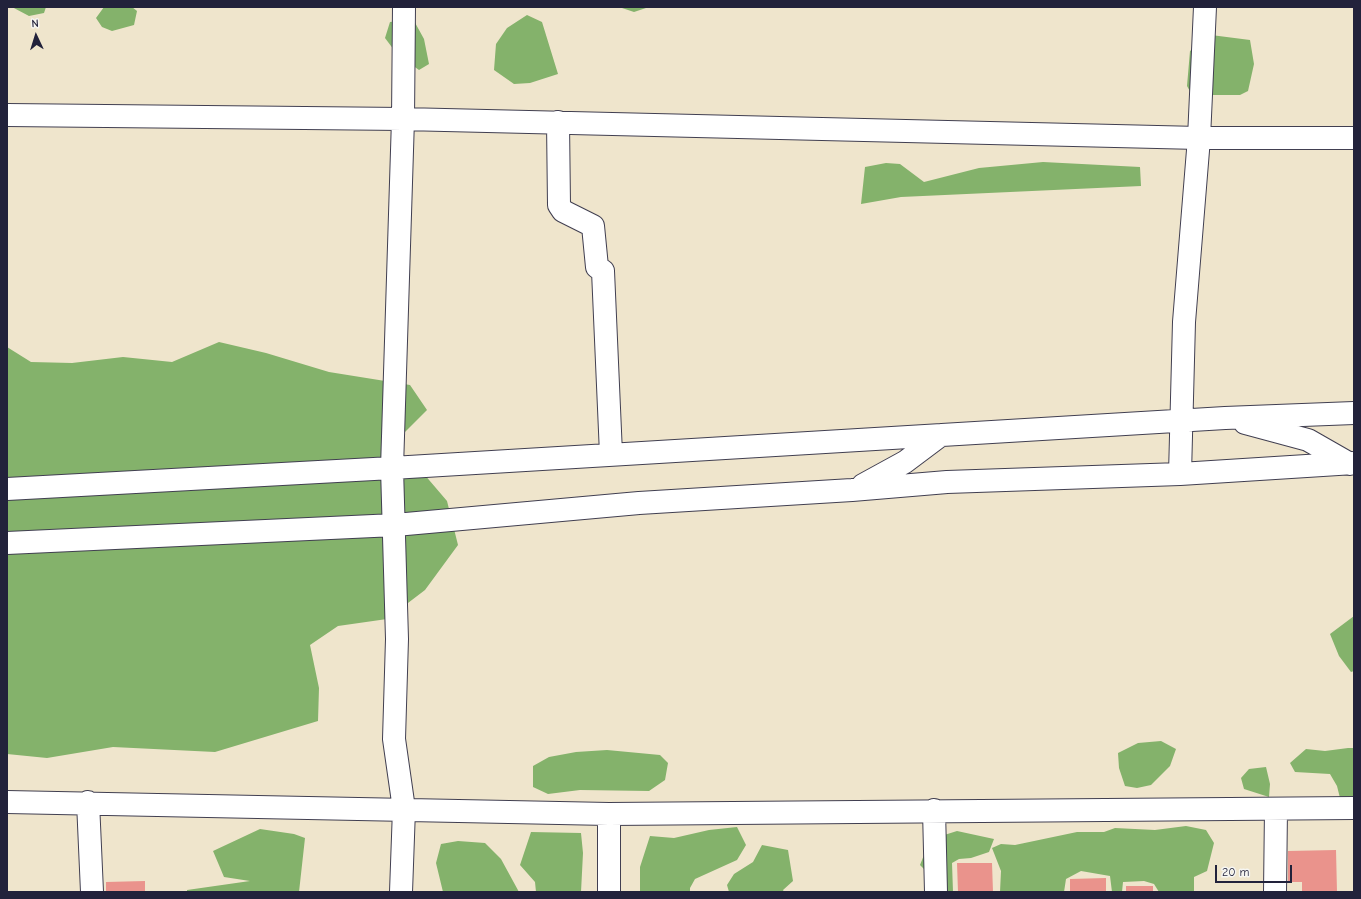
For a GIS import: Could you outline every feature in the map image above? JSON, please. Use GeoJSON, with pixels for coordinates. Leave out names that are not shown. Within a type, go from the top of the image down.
{"type":"FeatureCollection","features":[{"type":"Feature","properties":{"kind":"street"},"geometry":{"type":"LineString","coordinates":[[401,892],[404,809],[394,739],[397,639],[395,525],[392,468],[403,118],[404,7]]}},
{"type":"Feature","properties":{"kind":"street"},"geometry":{"type":"LineString","coordinates":[[1180,474],[1184,322],[1199,138],[1204,7]]}},
{"type":"Feature","properties":{"kind":"street"},"geometry":{"type":"LineString","coordinates":[[7,115],[403,118],[1199,138],[1354,138]]}},
{"type":"Feature","properties":{"kind":"street"},"geometry":{"type":"LineString","coordinates":[[558,122],[559,205],[563,211],[593,226],[597,267],[603,272],[611,454]]}},
{"type":"Feature","properties":{"kind":"street"},"geometry":{"type":"LineString","coordinates":[[7,489],[392,468],[611,454],[1181,422],[1225,418],[1354,413]]}},
{"type":"Feature","properties":{"kind":"street"},"geometry":{"type":"LineString","coordinates":[[1225,418],[1308,440],[1352,464]]}},
{"type":"Feature","properties":{"kind":"street"},"geometry":{"type":"LineString","coordinates":[[852,490],[905,462],[941,435]]}},
{"type":"Feature","properties":{"kind":"street"},"geometry":{"type":"LineString","coordinates":[[7,543],[395,525],[639,503],[852,490],[947,482],[1180,474],[1352,464]]}},
{"type":"Feature","properties":{"kind":"street"},"geometry":{"type":"LineString","coordinates":[[7,802],[88,802],[609,814],[934,810],[1354,808]]}},
{"type":"Feature","properties":{"kind":"street"},"geometry":{"type":"LineString","coordinates":[[88,802],[92,892]]}},
{"type":"Feature","properties":{"kind":"street"},"geometry":{"type":"LineString","coordinates":[[1275,892],[1276,809]]}},
{"type":"Feature","properties":{"kind":"street"},"geometry":{"type":"LineString","coordinates":[[934,810],[936,892]]}},
{"type":"Feature","properties":{"kind":"street"},"geometry":{"type":"LineString","coordinates":[[609,814],[609,892]]}},
{"type":"Feature","properties":{"kind":"green space"},"geometry":{"type":"Polygon","coordinates":[[[12,7],[46,7],[44,13],[29,16],[12,7]]]}},
{"type":"Feature","properties":{"kind":"green space"},"geometry":{"type":"Polygon","coordinates":[[[104,7],[132,7],[137,11],[134,25],[112,31],[102,27],[96,18],[104,7]]]}},
{"type":"Feature","properties":{"kind":"green space"},"geometry":{"type":"Polygon","coordinates":[[[619,7],[649,7],[634,12],[619,7]]]}},
{"type":"Feature","properties":{"kind":"green space"},"geometry":{"type":"Polygon","coordinates":[[[527,15],[542,22],[558,74],[530,83],[514,84],[494,70],[496,44],[507,28],[527,15]]]}},
{"type":"Feature","properties":{"kind":"green space"},"geometry":{"type":"Polygon","coordinates":[[[413,19],[424,39],[429,64],[419,70],[397,54],[385,38],[390,22],[413,19]]]}},
{"type":"Feature","properties":{"kind":"green space"},"geometry":{"type":"Polygon","coordinates":[[[1211,35],[1250,40],[1254,64],[1248,91],[1240,95],[1192,95],[1187,86],[1190,51],[1211,35]]]}},
{"type":"Feature","properties":{"kind":"green space"},"geometry":{"type":"Polygon","coordinates":[[[1043,162],[1140,167],[1141,186],[901,197],[861,204],[865,167],[886,163],[900,164],[924,182],[979,168],[1043,162]]]}},
{"type":"Feature","properties":{"kind":"green space"},"geometry":{"type":"Polygon","coordinates":[[[219,342],[266,353],[329,372],[410,385],[427,410],[383,454],[412,460],[447,501],[458,545],[425,590],[387,619],[338,626],[310,645],[319,688],[318,721],[215,752],[113,747],[47,758],[7,754],[7,347],[31,362],[72,363],[123,357],[172,362],[219,342]]]}},
{"type":"Feature","properties":{"kind":"green space"},"geometry":{"type":"Polygon","coordinates":[[[1354,616],[1354,671],[1351,672],[1339,656],[1330,634],[1354,616]]]}},
{"type":"Feature","properties":{"kind":"green space"},"geometry":{"type":"Polygon","coordinates":[[[1161,741],[1176,749],[1170,766],[1151,785],[1137,788],[1125,786],[1119,768],[1118,753],[1138,743],[1161,741]]]}},
{"type":"Feature","properties":{"kind":"green space"},"geometry":{"type":"Polygon","coordinates":[[[1354,748],[1354,797],[1340,798],[1337,786],[1330,774],[1295,772],[1290,763],[1306,749],[1325,751],[1354,748]]]}},
{"type":"Feature","properties":{"kind":"green space"},"geometry":{"type":"Polygon","coordinates":[[[607,750],[660,755],[668,763],[665,780],[649,791],[580,790],[548,794],[533,787],[533,766],[549,757],[576,752],[607,750]]]}},
{"type":"Feature","properties":{"kind":"green space"},"geometry":{"type":"Polygon","coordinates":[[[1266,767],[1270,784],[1269,797],[1244,789],[1241,778],[1249,769],[1266,767]]]}},
{"type":"Feature","properties":{"kind":"green space"},"geometry":{"type":"Polygon","coordinates":[[[1186,826],[1206,830],[1214,843],[1207,871],[1194,877],[1194,892],[1159,892],[1154,884],[1144,881],[1123,882],[1122,892],[1112,892],[1110,876],[1081,871],[1066,879],[1064,892],[1000,892],[1001,871],[992,848],[1001,844],[1015,845],[1077,832],[1104,832],[1115,828],[1155,830],[1186,826]]]}},
{"type":"Feature","properties":{"kind":"green space"},"geometry":{"type":"Polygon","coordinates":[[[737,827],[746,845],[737,860],[695,879],[690,888],[690,892],[640,892],[640,867],[650,836],[674,838],[709,830],[737,827]]]}},
{"type":"Feature","properties":{"kind":"green space"},"geometry":{"type":"Polygon","coordinates":[[[260,829],[294,834],[305,838],[299,892],[187,892],[187,890],[250,881],[224,877],[213,851],[260,829]]]}},
{"type":"Feature","properties":{"kind":"green space"},"geometry":{"type":"Polygon","coordinates":[[[957,831],[994,839],[989,852],[971,858],[959,859],[952,863],[953,892],[927,892],[931,876],[920,865],[926,850],[938,837],[957,831]]]}},
{"type":"Feature","properties":{"kind":"green space"},"geometry":{"type":"Polygon","coordinates":[[[531,832],[581,833],[583,853],[581,892],[536,892],[535,882],[520,865],[531,832]]]}},
{"type":"Feature","properties":{"kind":"green space"},"geometry":{"type":"Polygon","coordinates":[[[458,841],[485,843],[501,859],[519,892],[443,892],[436,863],[441,844],[458,841]]]}},
{"type":"Feature","properties":{"kind":"green space"},"geometry":{"type":"Polygon","coordinates":[[[762,845],[788,850],[793,881],[783,890],[784,892],[729,892],[727,885],[734,874],[753,862],[762,845]]]}},
{"type":"Feature","properties":{"kind":"building"},"geometry":{"type":"Polygon","coordinates":[[[1336,850],[1337,892],[1302,892],[1302,882],[1288,882],[1288,851],[1336,850]]]}},
{"type":"Feature","properties":{"kind":"building"},"geometry":{"type":"Polygon","coordinates":[[[957,863],[992,863],[993,892],[958,892],[957,863]]]}},
{"type":"Feature","properties":{"kind":"building"},"geometry":{"type":"Polygon","coordinates":[[[1106,878],[1106,892],[1070,892],[1070,879],[1106,878]]]}},
{"type":"Feature","properties":{"kind":"building"},"geometry":{"type":"Polygon","coordinates":[[[145,881],[145,892],[106,892],[106,882],[145,881]]]}},
{"type":"Feature","properties":{"kind":"building"},"geometry":{"type":"Polygon","coordinates":[[[1126,886],[1153,886],[1153,892],[1126,892],[1126,886]]]}}]}
